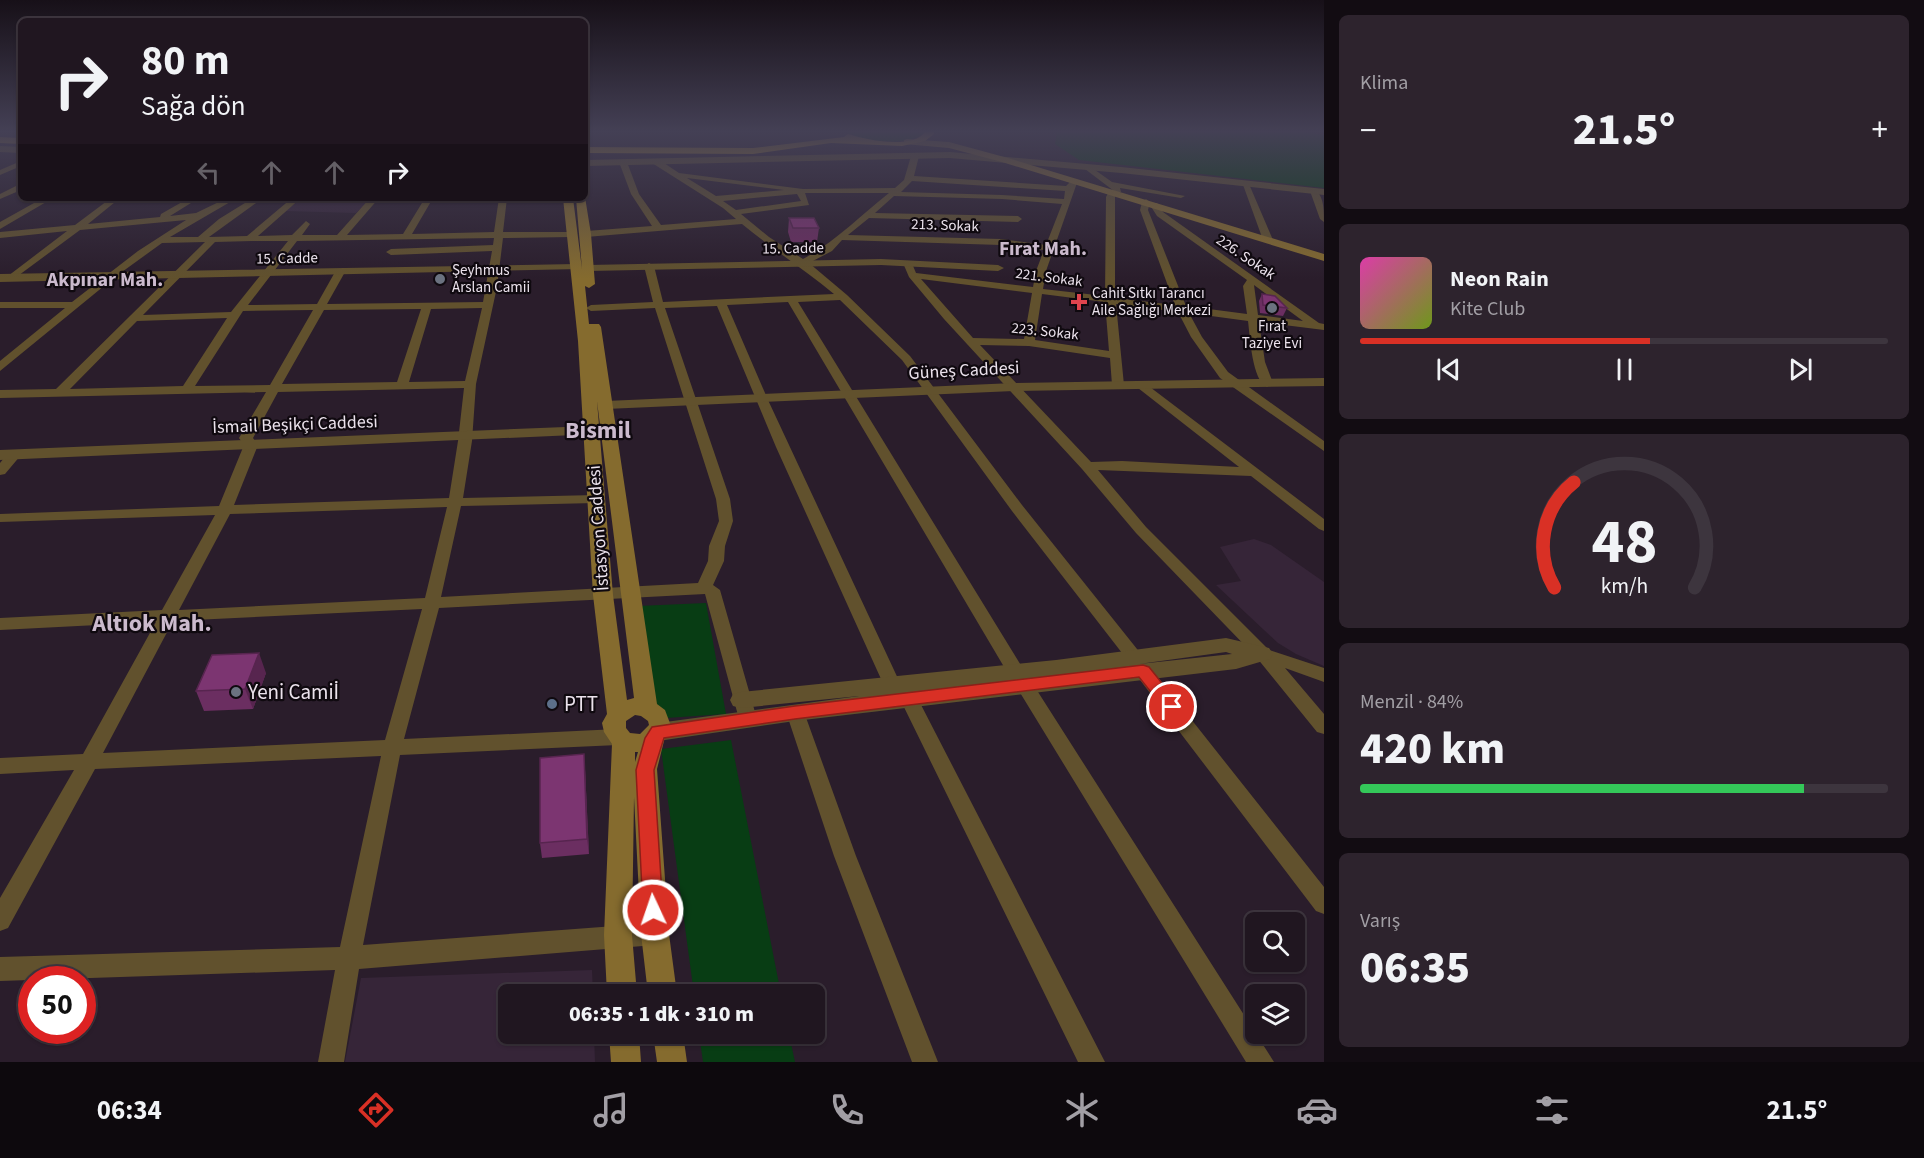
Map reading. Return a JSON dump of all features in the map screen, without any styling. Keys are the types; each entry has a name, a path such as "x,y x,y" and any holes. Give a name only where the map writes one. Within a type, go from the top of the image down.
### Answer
{"main road":[{"path":"1060,181 1072,185 1113,189 1145,202 1324,258"},
{"name":"İstasyon Caddesi","path":"569,201 579,234"},
{"name":"İstasyon Caddesi","path":"581,201 579,234 591,431 603,595 618,714"},
{"name":"İstasyon Caddesi","path":"582,268 591,308 606,405 646,708"},
{"path":"621,984 618,935 621,739 613,726 618,714 631,708 646,708 660,720 645,770 654,934 662,984"},
{"path":"621,739 640,744 656,735"},
{"path":"625,1044 626,1062"},
{"path":"669,1044 672,1062"}],"street":[{"path":"630,181 635,194 659,229"},
{"path":"687,181 766,239 803,263 843,297 906,358 1095,609 1324,904"},
{"path":"722,181 803,191"},
{"path":"803,263 829,249 840,237 907,181"},
{"path":"969,181 1072,185 1041,271 1029,343"},
{"path":"1103,181 1113,189 1181,196"},
{"path":"1213,181 1319,191 1324,219"},
{"path":"1245,184 1268,240"},
{"path":"0,197 18,188"},
{"path":"1113,189 1110,197 1110,300 1118,385"},
{"path":"714,199 803,191 1002,196 1067,202"},
{"path":"733,213 805,204 801,194 803,191"},
{"path":"0,192 10,192"},
{"path":"0,226 44,201"},
{"path":"6,278 112,201"},
{"path":"159,218 190,201"},
{"path":"0,367 51,323 162,240 196,216 227,201"},
{"path":"198,241 222,221 254,201"},
{"path":"248,240 293,201"},
{"path":"339,238 372,201"},
{"path":"386,271 391,252 427,201"},
{"path":"332,1062 349,958 392,748 432,603 455,502 470,384 488,305 503,201"},
{"path":"1145,202 1144,210 1180,310 1212,361 1236,383 1324,447"},
{"name":"226. Sokak","path":"1145,202 1322,328"},
{"path":"868,215 1018,219"},
{"path":"0,235 196,216"},
{"path":"162,240 579,234 743,221"},
{"path":"188,390 238,312 306,224"},
{"name":"213. Sokak","path":"840,237 1001,242 1048,248"},
{"path":"59,393 211,241"},
{"path":"391,252 496,248"},
{"name":"15. Cadde","path":"6,278 803,263 908,263 998,268"},
{"path":"908,263 912,275 970,341 1087,466 1141,530 1263,654 1324,727"},
{"path":"649,266 659,305 718,483 726,521 717,546 716,561 704,588"},
{"path":"0,920 90,760 224,511 251,445 246,438 340,272"},
{"name":"221. Sokak","path":"912,275 1322,328"},
{"path":"1253,279 1248,286 1259,362 1267,383"},
{"path":"591,308 843,297"},
{"path":"792,300 1021,679 1261,1062"},
{"path":"721,303 759,398 843,573 892,685"},
{"path":"0,305 76,305"},
{"path":"136,318 318,308 488,305"},
{"path":"402,386 428,306"},
{"name":"223. Sokak","path":"970,341 1029,343 1115,356"},
{"path":"0,356 15,356"},
{"name":"Güneş Caddesi","path":"606,405 1014,387 1324,382"},
{"path":"0,394 470,384"},
{"path":"1142,385 1324,526"},
{"name":"İsmail Beşikçi Caddesi","path":"7,455 591,431"},
{"path":"0,471 7,455"},
{"path":"1087,466 1122,465 1255,471"},
{"path":"0,518 596,499"},
{"path":"0,624 603,595 704,588 712,590 744,709"},
{"path":"744,709 795,712 909,699 1021,679 1139,664 1236,662 1263,654 1324,675"},
{"path":"656,735 744,709 892,685 1021,679"},
{"path":"909,699 1092,1062"},
{"path":"795,712 845,856 926,1062"},
{"path":"0,766 90,760 621,739"},
{"path":"0,969 349,958 618,935 654,934"}],"shaded area":[{"path":"299,201 369,201 356,213 284,211"},
{"path":"1254,539 1271,545 1324,582 1324,666 1278,643 1216,585 1241,581 1220,547"},
{"path":"592,970 593,984 498,984 498,1044 594,1044 595,1062 345,1062 361,978"}],"green space":[{"path":"1259,181 1324,181 1324,188"},
{"path":"706,603 726,714 666,718 654,700 638,606"},
{"path":"731,740 779,984 693,984 661,749"},
{"path":"700,1044 791,1044 795,1062 703,1062"}],"building":[{"path":"789,218 814,218 819,228 793,228"},
{"path":"1262,294 1275,296 1287,308 1263,305"},
{"path":"259,653 245,689 196,691 212,655"},
{"path":"584,754 587,839 540,843 540,758"}],"place":[{"name":"Şeyhmus Arslan Camii","path":"440,279"},
{"name":"Cahit Sıtkı Tarancı Aile Sağlığı Merkezi","path":"1079,302"},
{"name":"Fırat Taziye Evi","path":"1272,308"},
{"name":"Yeni Camiİ","path":"236,692"},
{"name":"PTT","path":"552,704"}],"district":[{"name":"Fırat Mah.","path":"1043,248"},
{"name":"Akpınar Mah.","path":"105,279"},
{"name":"Bismil","path":"598,430"},
{"name":"Altıok Mah.","path":"152,623"}],"route":[{"path":"653,910 645,770 654,738 658,732 795,712 1143,671 1172,707"}]}
